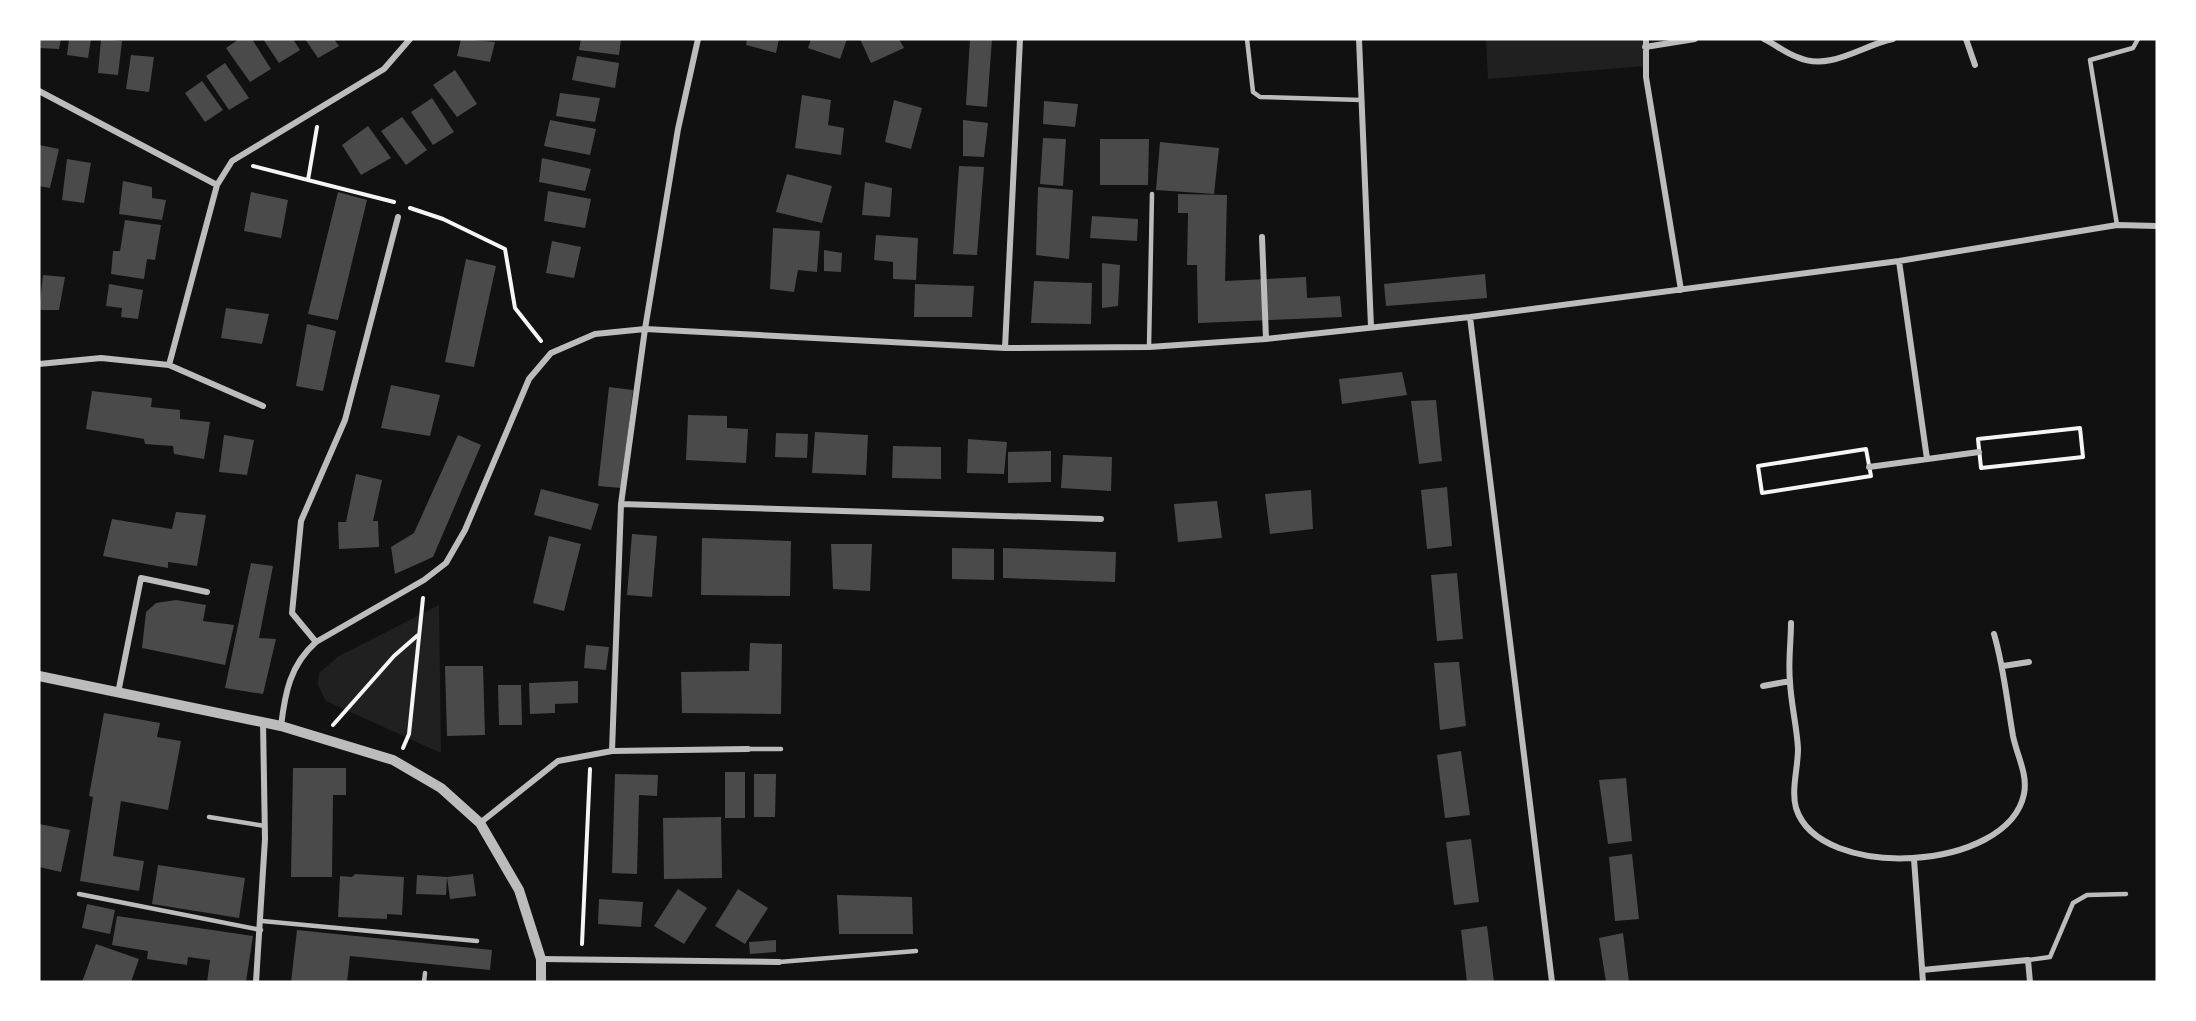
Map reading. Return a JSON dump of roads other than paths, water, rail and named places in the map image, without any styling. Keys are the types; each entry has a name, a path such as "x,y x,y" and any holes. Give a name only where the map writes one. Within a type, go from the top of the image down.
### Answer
{"street":[{"path":"169,364 217,185 232,161 384,69 410,39"},
{"path":"612,751 621,504 645,328 678,129 698,39"},
{"path":"1005,348 1020,39"},
{"path":"1359,39 1371,327"},
{"path":"1646,39 1646,77 1681,290"},
{"path":"1645,47 1695,39"},
{"path":"1764,39 1797,58 1816,62 1838,58 1893,39"},
{"path":"1966,39 1975,65"},
{"path":"39,91 217,185"},
{"path":"316,642 292,613 302,521 345,420 398,217"},
{"path":"281,726 285,694 302,654 316,642 424,580 446,563 465,530 529,379 551,353 595,334 645,328 1005,348 1149,347 1266,339 1470,317 1899,261 2117,225 2157,226"},
{"path":"1262,237 1266,339"},
{"path":"1899,261 1927,459"},
{"path":"1470,317 1552,982"},
{"path":"39,364 101,358 169,364 263,406"},
{"path":"1869,467 1979,452"},
{"path":"621,504 1101,519"},
{"path":"118,693 141,578 207,592"},
{"path":"1791,623 1790,681 1798,751 1796,808 1807,828 1828,842 1854,854 1914,859 1945,854 1978,844 2000,831 2018,812 2024,792 2023,767 2014,738 2003,666 1994,634"},
{"path":"2003,666 2029,662"},
{"path":"39,676 281,726 393,760 441,788 480,823 519,891 541,959 541,982"},
{"path":"1764,686 1790,681"},
{"path":"256,982 262,921 265,826 263,722"},
{"path":"480,823 558,762 612,751 748,749"},
{"path":"1914,859 1923,982"},
{"path":"541,959 779,962"},
{"path":"1922,970 2028,960 2030,982"}],"lane":[{"path":"1247,39 1253,92 1260,97 1361,100"},
{"path":"2117,225 2090,60 2133,48 2138,39"},
{"path":"1149,347 1152,194"},
{"path":"748,749 781,749"},
{"path":"208,817 265,826"},
{"path":"79,894 261,930"},
{"path":"2028,960 2050,957 2073,903 2087,895 2126,894"},
{"path":"262,921 477,941"},
{"path":"779,962 916,951"},
{"path":"424,982 425,973"}]}
